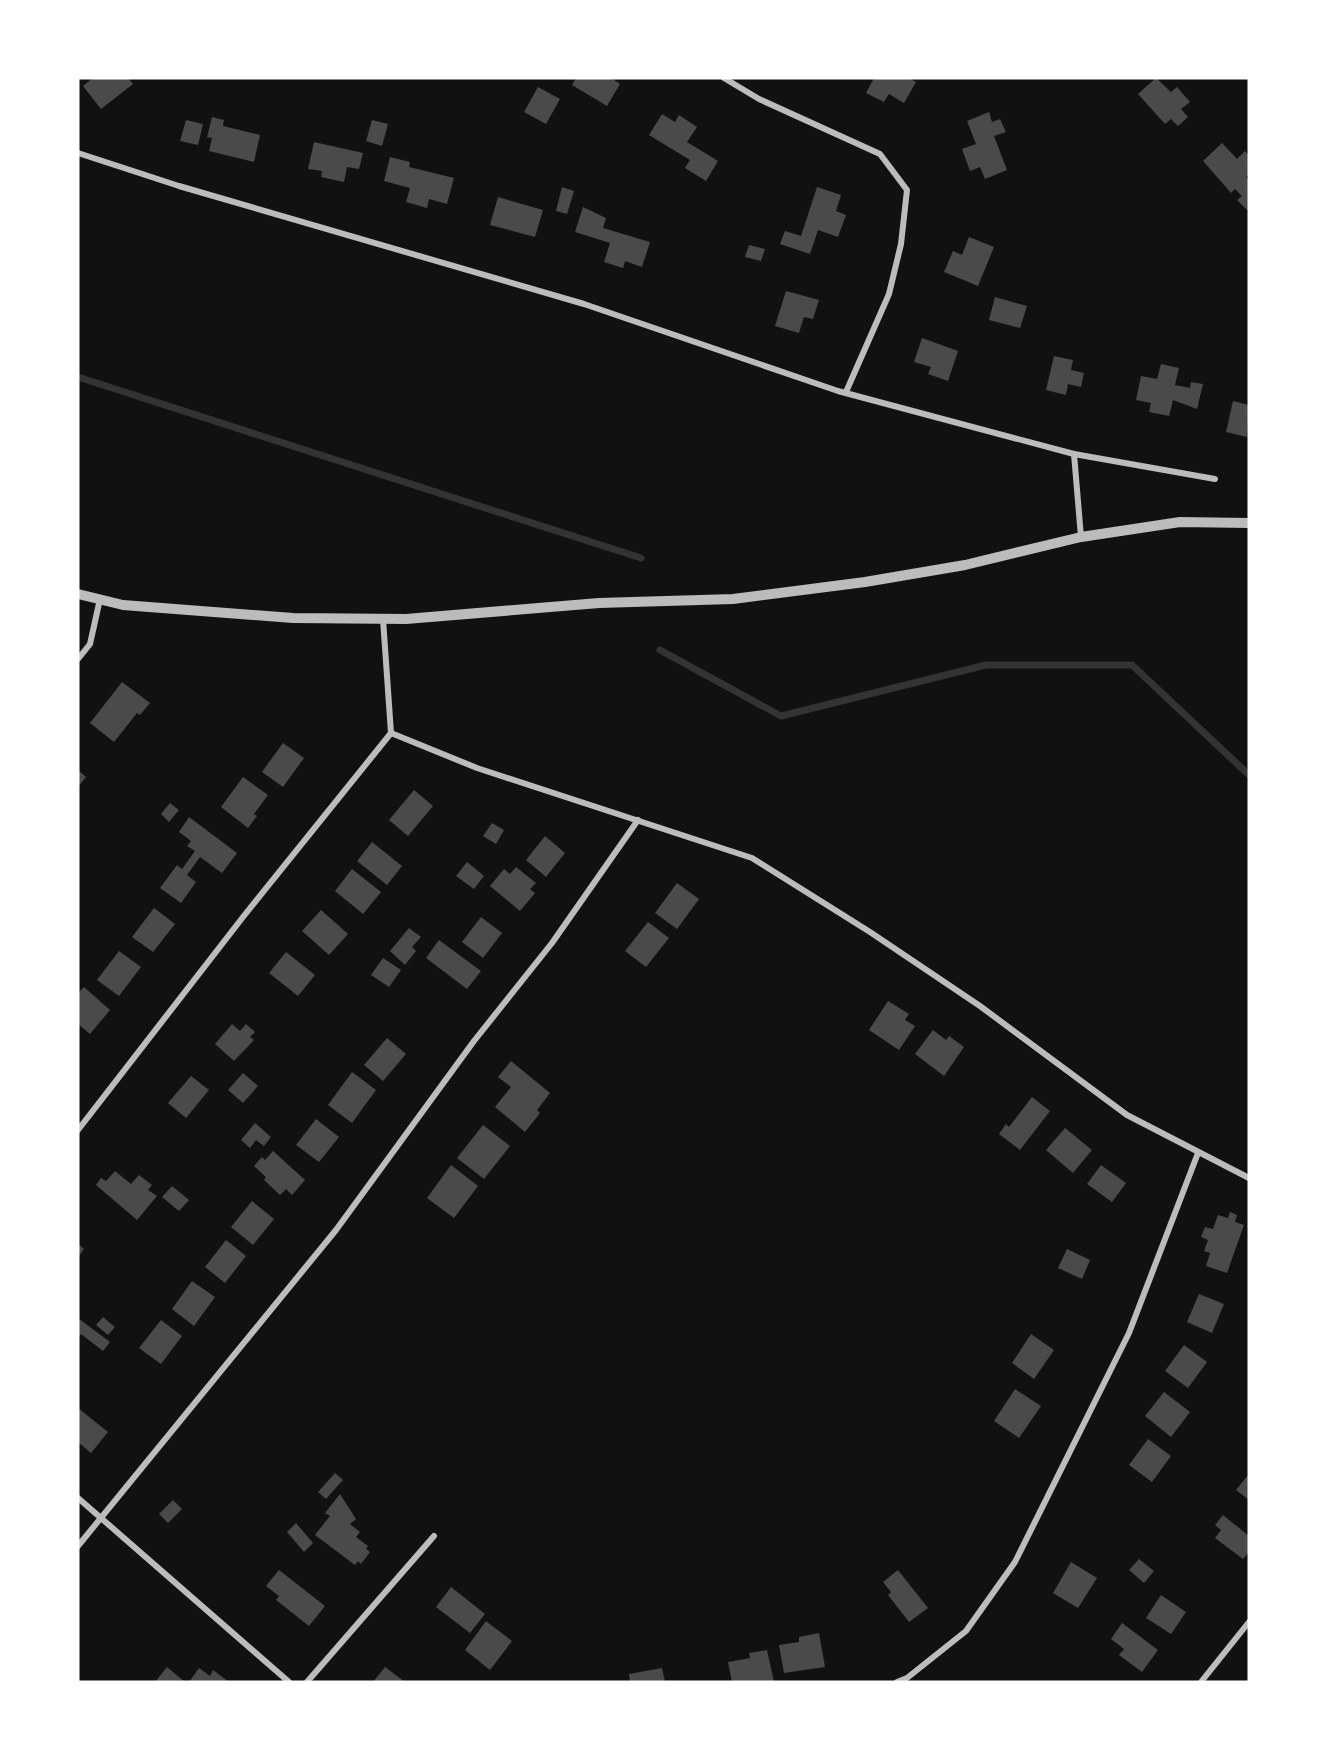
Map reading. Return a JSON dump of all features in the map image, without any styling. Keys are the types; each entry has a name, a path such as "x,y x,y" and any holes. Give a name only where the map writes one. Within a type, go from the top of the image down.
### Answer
{"street":[{"path":"724,78 759,99 880,154 907,190 901,244 889,294 846,392"},
{"path":"78,153 179,186 584,304 846,392 1074,454 1215,479"},
{"path":"1074,454 1081,537"},
{"path":"78,594 123,605 293,618 383,619 599,603 733,599 865,582 965,565 1081,537 1180,522 1249,523"},
{"path":"78,659 90,644 100,599"},
{"path":"78,1130 236,926 391,733 383,619"},
{"path":"391,733 477,768 752,858 870,932 980,1006 1127,1115 1249,1178"},
{"path":"78,1546 336,1230 474,1041 552,943 638,820"},
{"path":"897,1682 906,1678 966,1630 1015,1562 1129,1334 1198,1153"},
{"path":"78,1498 289,1682"},
{"path":"307,1682 434,1536"},
{"path":"1201,1682 1249,1622"}],"building":[{"path":"93,78 128,78 133,84 101,109 83,86"},
{"path":"576,78 611,78 620,84 607,106 572,85"},
{"path":"874,78 909,78 916,82 904,103 889,94 884,102 866,93"},
{"path":"1156,78 1171,92 1177,87 1190,102 1181,109 1188,117 1178,126 1171,119 1165,124 1138,94"},
{"path":"538,87 560,99 546,124 524,112"},
{"path":"989,112 992,122 1000,119 1006,132 994,136 1007,170 985,179 980,167 970,171 962,149 976,144 967,121"},
{"path":"662,114 675,122 679,115 697,127 687,142 718,161 706,181 685,168 690,160 649,135"},
{"path":"212,117 224,120 223,126 260,135 254,162 209,151 212,138 207,137"},
{"path":"186,120 203,124 198,145 180,141"},
{"path":"372,120 388,124 382,146 366,141"},
{"path":"314,142 363,153 359,169 347,167 344,182 321,177 322,171 308,169"},
{"path":"1222,143 1237,159 1245,151 1249,156 1249,174 1246,177 1249,180 1249,208 1247,210 1237,200 1242,196 1235,189 1231,193 1203,161"},
{"path":"390,157 410,162 409,167 454,178 447,204 429,199 427,208 406,202 410,188 384,181"},
{"path":"562,187 574,191 567,214 556,211"},
{"path":"817,187 841,195 836,211 846,215 838,237 818,230 810,254 780,244 785,231 801,236"},
{"path":"498,197 543,210 535,237 490,225"},
{"path":"583,207 606,218 603,228 650,242 642,267 625,261 623,268 604,262 610,243 575,232"},
{"path":"969,237 994,247 978,286 944,272 953,251 962,255"},
{"path":"749,245 765,249 761,261 745,257"},
{"path":"786,291 819,300 813,319 804,317 799,333 775,326"},
{"path":"995,297 1027,306 1020,328 989,320"},
{"path":"922,338 958,351 948,381 928,374 931,367 914,362"},
{"path":"1054,356 1073,360 1071,370 1084,373 1081,387 1068,384 1066,395 1046,390"},
{"path":"1161,364 1179,368 1175,385 1190,388 1191,382 1203,384 1197,409 1173,400 1169,416 1149,412 1151,403 1136,400 1141,376 1157,379"},
{"path":"1233,401 1249,405 1247,437 1226,432"},
{"path":"122,682 150,703 140,715 137,713 114,742 90,723"},
{"path":"283,743 304,758 283,787 262,772"},
{"path":"78,770 86,777 78,787"},
{"path":"243,777 268,795 254,814 257,816 248,828 221,807"},
{"path":"414,790 433,806 408,836 389,820"},
{"path":"170,803 179,810 169,822 161,814"},
{"path":"189,817 237,853 222,873 200,857 187,875 196,882 181,903 160,888 177,865 182,869 195,851 187,846 191,841 179,832"},
{"path":"492,823 504,830 496,844 483,836"},
{"path":"545,836 565,853 546,877 526,860"},
{"path":"372,842 402,866 387,885 357,861"},
{"path":"467,862 484,876 474,889 456,876"},
{"path":"516,867 536,883 530,889 535,893 520,911 490,886 504,869 510,874"},
{"path":"352,869 381,892 363,914 335,891"},
{"path":"677,883 699,899 677,929 655,913"},
{"path":"154,908 175,924 153,952 132,937"},
{"path":"321,910 348,934 329,955 302,931"},
{"path":"481,917 502,933 483,958 462,942"},
{"path":"648,922 669,938 646,967 625,951"},
{"path":"409,928 421,937 412,947 416,951 405,965 390,951"},
{"path":"439,940 481,971 467,989 426,958"},
{"path":"119,951 141,967 119,996 97,980"},
{"path":"286,952 315,975 298,996 269,973"},
{"path":"383,958 401,970 389,987 371,975"},
{"path":"84,987 110,1010 90,1034 78,1024 78,993"},
{"path":"888,1001 909,1014 905,1020 915,1026 899,1050 869,1030"},
{"path":"232,1024 240,1031 246,1024 255,1032 250,1037 254,1040 234,1061 215,1044"},
{"path":"933,1030 946,1040 949,1036 964,1047 944,1076 915,1054"},
{"path":"387,1038 406,1054 383,1081 364,1065"},
{"path":"511,1061 550,1093 537,1110 540,1113 525,1132 495,1107 511,1087 498,1077"},
{"path":"352,1072 376,1090 352,1123 328,1105"},
{"path":"243,1073 258,1086 243,1103 228,1090"},
{"path":"191,1076 209,1090 186,1118 168,1103"},
{"path":"1032,1097 1050,1111 1020,1150 999,1134 1006,1124 1009,1127"},
{"path":"316,1119 339,1137 319,1162 296,1145"},
{"path":"255,1123 271,1137 264,1146 256,1140 250,1148 241,1140"},
{"path":"483,1125 510,1146 484,1179 457,1158"},
{"path":"1065,1128 1092,1150 1073,1173 1046,1150"},
{"path":"273,1151 305,1180 292,1195 286,1189 280,1195 264,1180 266,1177 254,1166 262,1157 265,1160"},
{"path":"451,1165 478,1186 454,1218 427,1198"},
{"path":"1101,1165 1126,1183 1112,1202 1087,1184"},
{"path":"115,1171 131,1184 139,1175 152,1185 148,1190 157,1196 137,1220 96,1185 101,1178 106,1181"},
{"path":"172,1186 189,1200 179,1211 162,1197"},
{"path":"252,1201 274,1219 253,1245 231,1227"},
{"path":"1230,1212 1237,1215 1235,1222 1244,1225 1227,1273 1206,1266 1210,1253 1204,1251 1208,1240 1201,1237 1205,1227 1213,1229 1218,1215 1228,1218"},
{"path":"226,1240 246,1256 225,1283 205,1267"},
{"path":"78,1244 84,1249 78,1257"},
{"path":"1067,1249 1090,1260 1082,1279 1058,1268"},
{"path":"192,1281 215,1297 194,1326 172,1309"},
{"path":"1199,1294 1224,1304 1212,1333 1187,1322"},
{"path":"103,1317 115,1327 108,1335 96,1325"},
{"path":"78,1318 110,1342 103,1351 81,1334 78,1338"},
{"path":"161,1320 182,1336 161,1364 139,1348"},
{"path":"1031,1334 1054,1350 1034,1379 1012,1363"},
{"path":"1184,1345 1207,1362 1188,1388 1165,1371"},
{"path":"1015,1389 1041,1406 1019,1438 994,1421"},
{"path":"1164,1392 1190,1412 1171,1437 1145,1416"},
{"path":"78,1408 108,1432 91,1453 78,1442"},
{"path":"1148,1439 1171,1456 1152,1482 1129,1465"},
{"path":"335,1473 343,1480 326,1499 318,1492"},
{"path":"1249,1474 1249,1500 1236,1490"},
{"path":"340,1494 356,1519 350,1524 360,1532 356,1537 368,1546 366,1549 370,1552 361,1564 358,1561 355,1565 315,1535 330,1516 325,1513"},
{"path":"173,1500 182,1509 168,1523 159,1514"},
{"path":"1223,1515 1249,1536 1249,1552 1243,1559 1215,1538 1221,1530 1215,1525"},
{"path":"296,1523 313,1543 304,1552 287,1532"},
{"path":"1139,1559 1154,1571 1144,1583 1129,1570"},
{"path":"1071,1562 1097,1578 1078,1608 1053,1593"},
{"path":"279,1570 325,1606 309,1626 276,1600 279,1596 266,1586"},
{"path":"898,1570 928,1608 909,1622 888,1595 891,1592 883,1582"},
{"path":"451,1587 485,1614 470,1633 436,1607"},
{"path":"1161,1595 1186,1612 1171,1634 1146,1618"},
{"path":"486,1621 512,1641 490,1670 465,1650"},
{"path":"1122,1623 1158,1650 1142,1672 1119,1655 1124,1649 1111,1639"},
{"path":"819,1633 825,1667 784,1673 779,1645 799,1642 799,1637"},
{"path":"767,1650 774,1682 732,1682 728,1662 750,1658 749,1653"},
{"path":"167,1667 185,1682 155,1682"},
{"path":"385,1667 405,1682 373,1682"},
{"path":"199,1668 210,1676 213,1670 229,1682 189,1682"},
{"path":"662,1668 665,1682 630,1682 629,1674"}],"waterway":[{"path":"78,377 641,558"},
{"path":"660,650 781,716 986,665 1132,665 1249,775"}]}
